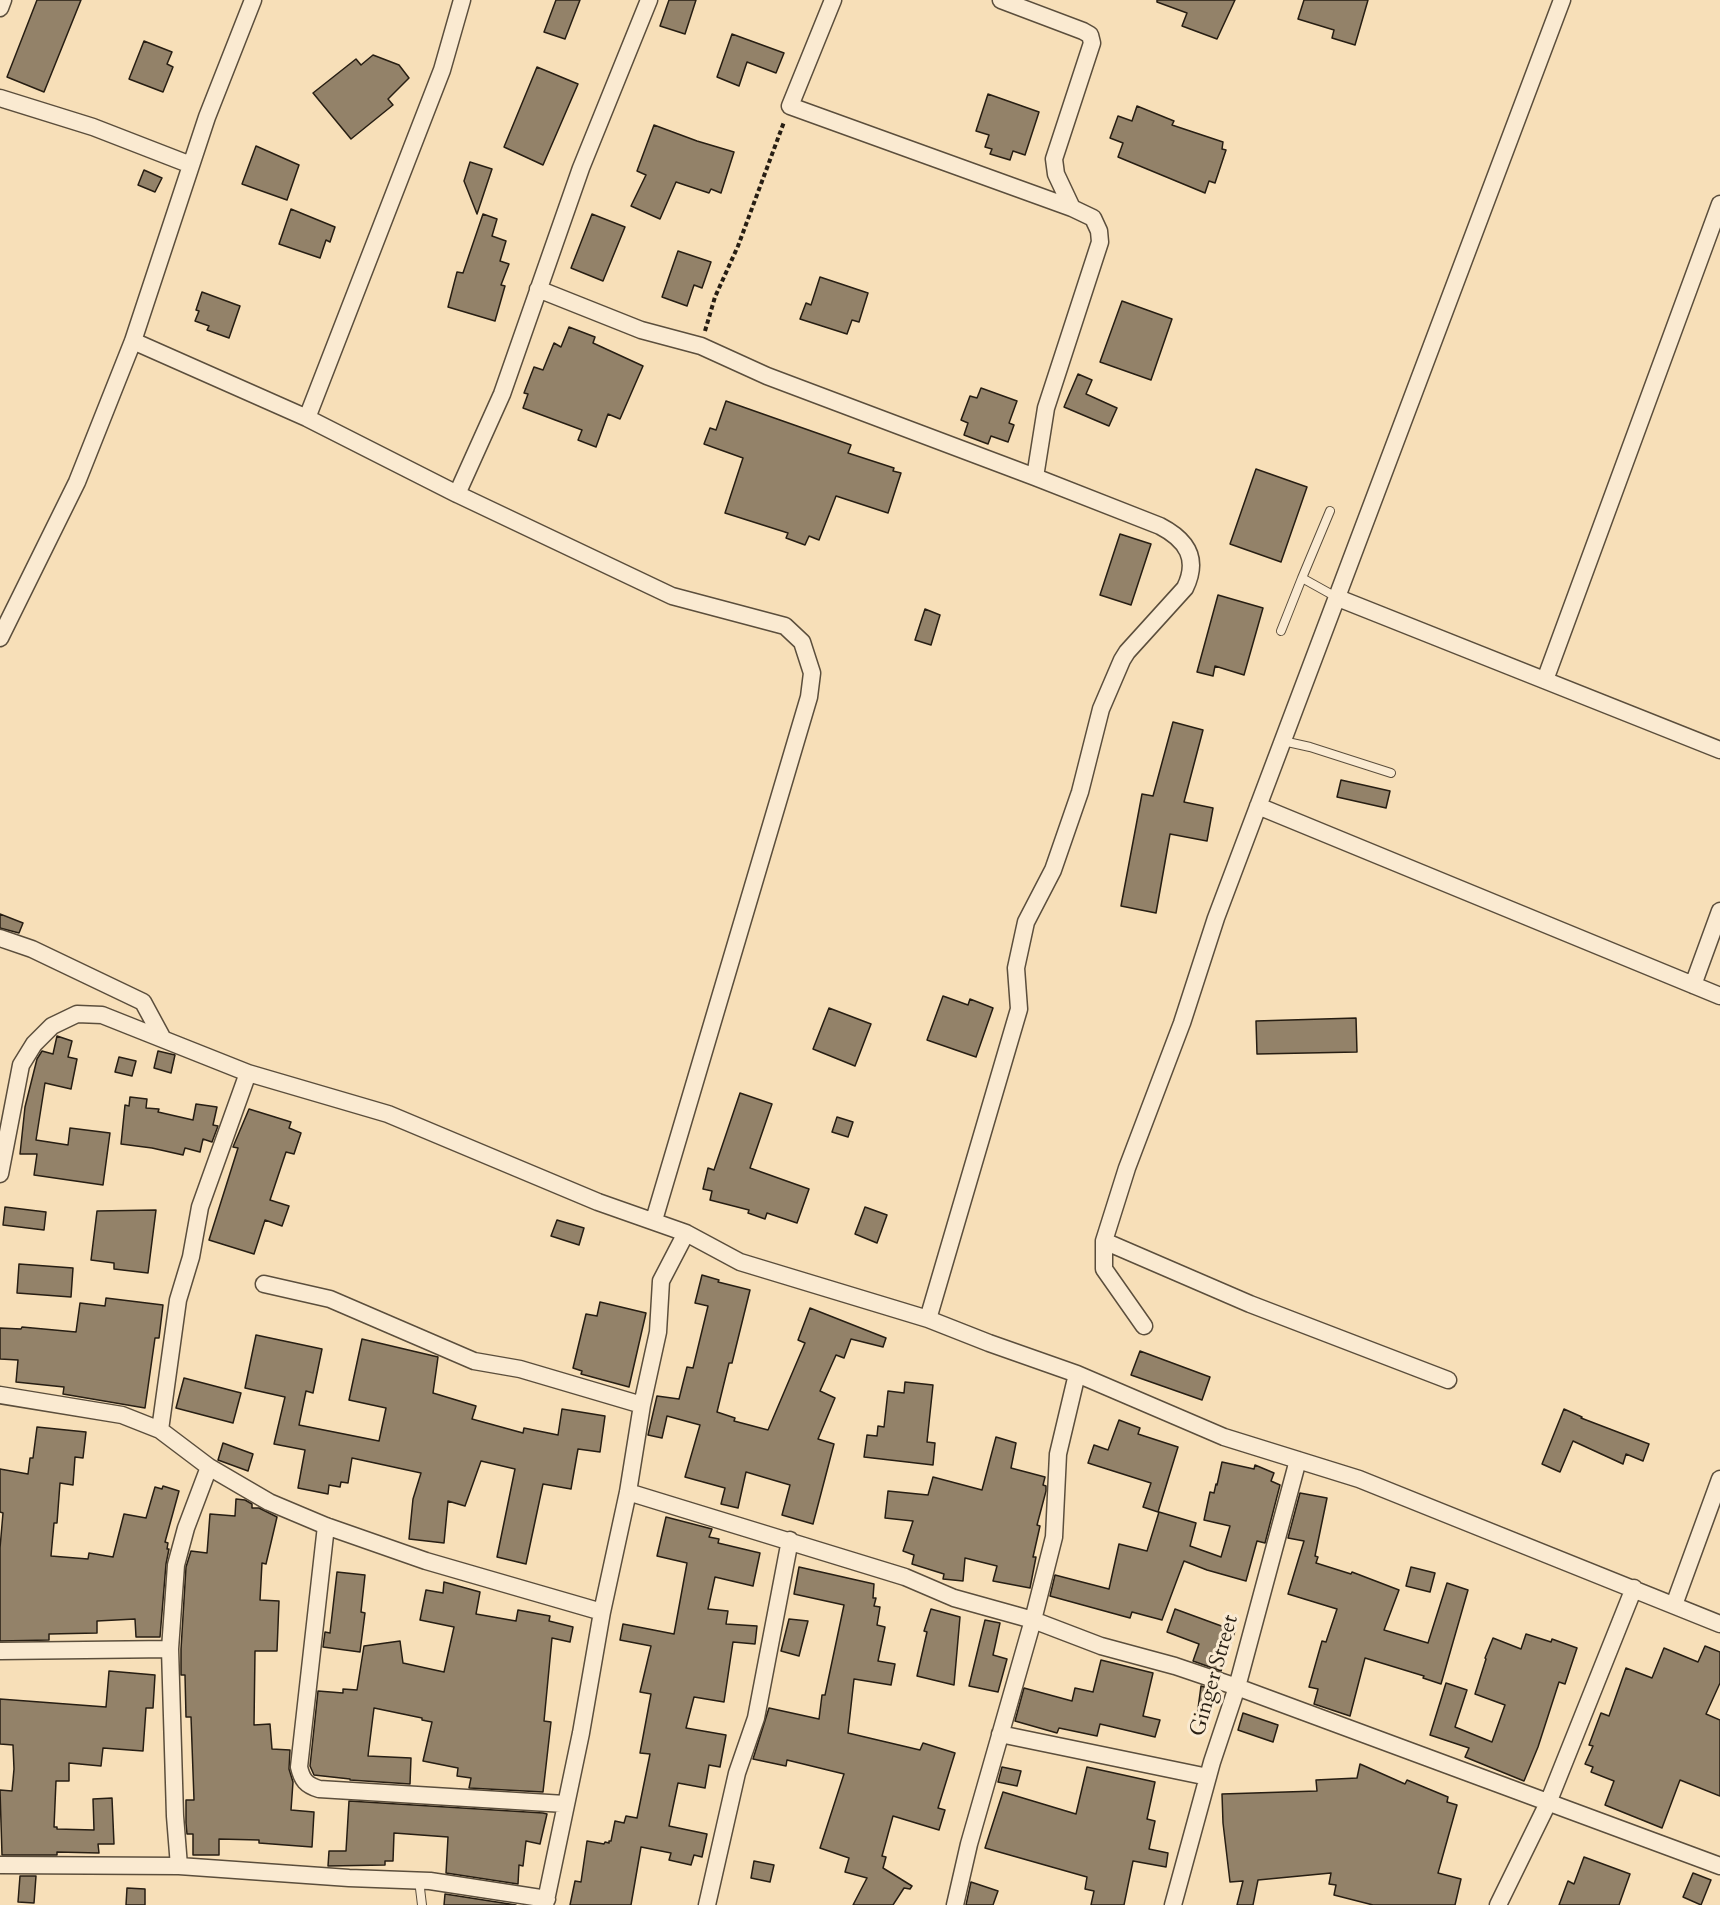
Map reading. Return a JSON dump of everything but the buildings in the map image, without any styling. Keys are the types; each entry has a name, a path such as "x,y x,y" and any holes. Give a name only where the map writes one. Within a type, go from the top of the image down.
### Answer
{"street":[{"path":"0,8 3,0"},
{"path":"0,638 77,483 133,341 207,117 253,0"},
{"path":"307,418 442,70 462,0"},
{"path":"457,494 502,394 581,168 649,0"},
{"path":"833,0 790,106 1072,208 1093,218 1099,231 1100,242 1046,408 1035,477"},
{"path":"1001,0 1090,35 1092,43 1054,159 1056,174 1072,208"},
{"path":"1144,1326 1104,1269 1104,1241 1127,1168 1182,1023 1216,918 1562,0"},
{"path":"0,98 93,127 191,165"},
{"path":"1545,680 1720,204"},
{"path":"538,290 641,330 701,346 768,376 1035,477 1171,532 1186,546 1191,562 1191,577 1185,588 1122,660 1101,709 1080,792 1053,870 1026,922 1016,968 1019,1009 928,1319"},
{"path":"133,341 307,418 457,494 672,596 784,626 802,642 812,673 809,697 654,1220"},
{"path":"1338,598 1720,750"},
{"path":"1258,806 1720,996"},
{"path":"1693,985 1720,911"},
{"path":"0,938 32,948 144,1002 163,1039"},
{"path":"0,1174 21,1065 34,1044 52,1026 77,1014 102,1015 248,1073 388,1114 598,1202 686,1233 740,1262 928,1319 1077,1374 1224,1437 1359,1479 1720,1624"},
{"path":"160,1430 178,1300 191,1257 200,1207 248,1073"},
{"path":"0,1865 178,1866 349,1878 419,1880 546,1902 658,1332 661,1281 686,1233"},
{"path":"1104,1241 1250,1304 1448,1380"},
{"path":"264,1284 330,1299 474,1361 520,1369 642,1405"},
{"path":"955,1905 969,1844 1033,1620 1054,1537 1058,1454 1077,1374"},
{"path":"0,1395 122,1415 160,1430 209,1467 270,1502 326,1526 426,1561 602,1612"},
{"name":"Ginger Street","path":"1173,1905 1208,1778 1237,1687 1298,1460"},
{"path":"178,1866 170,1649 176,1565 186,1528 209,1467"},
{"path":"1674,1605 1720,1479"},
{"path":"628,1492 790,1540 905,1577 954,1598 1033,1620 1101,1646 1175,1666 1237,1687 1720,1866"},
{"path":"326,1526 299,1767 301,1777 307,1785 319,1789 565,1804"},
{"path":"707,1905 737,1773 756,1718 790,1540"},
{"path":"1498,1905 1548,1803 1634,1588"},
{"path":"0,1651 170,1649"},
{"path":"1000,1734 1208,1778"}],"lane":[{"path":"1281,631 1330,511"},
{"path":"1302,578 1338,598"},
{"path":"1283,741 1310,747 1391,774"},
{"path":"419,1880 422,1905"}],"path":[{"path":"701,346 715,297 738,246 790,106"}]}
